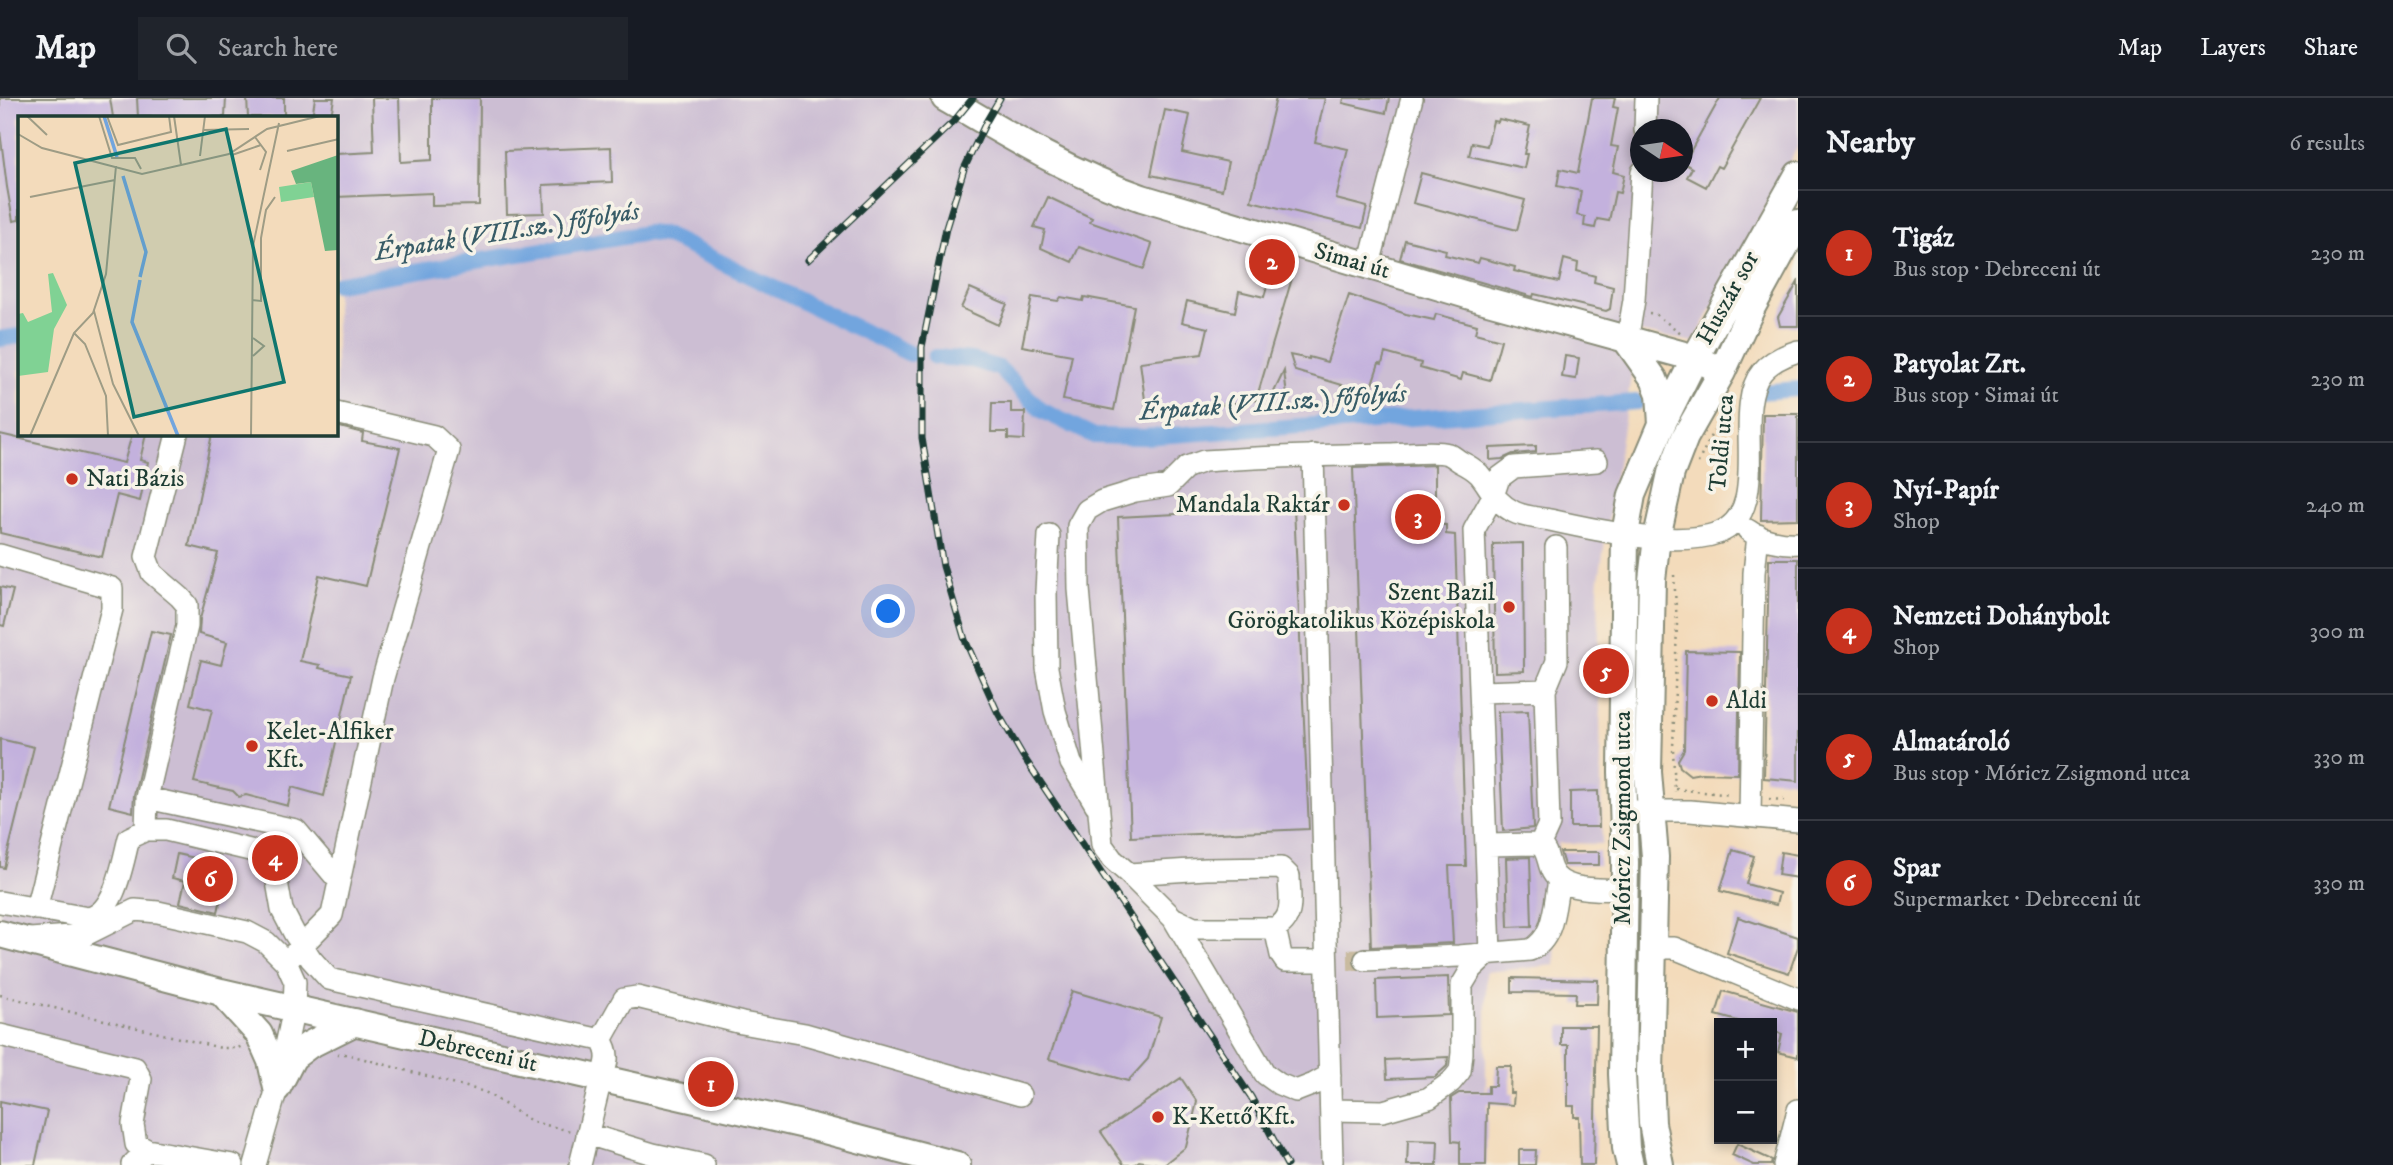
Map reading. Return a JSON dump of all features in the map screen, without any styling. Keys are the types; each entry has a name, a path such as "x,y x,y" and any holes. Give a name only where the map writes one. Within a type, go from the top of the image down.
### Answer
{"main road":[{"name":"Simai út","path":"945,98 1008,136 1102,185 1228,225 1627,341 1695,358"},
{"name":"Huszár sor","path":"1798,175 1695,358 1723,372 1752,307 1798,223"},
{"path":"1627,341 1654,379 1660,394 1662,424"},
{"name":"Móricz Zsigmond utca","path":"1630,1165 1626,1148 1622,1074 1625,534 1632,495 1662,424 1695,358"},
{"name":"Móricz Zsigmond utca","path":"1660,1165 1652,1123 1650,1073 1655,857 1663,811 1648,772 1650,624 1667,537 1671,473 1685,437 1723,372"},
{"name":"Debreceni út","path":"12,937 221,992 817,1128 957,1165"},
{"path":"221,992 259,1034 271,1060 277,1088"},
{"path":"277,1088 293,1057 309,1045 355,1022"}],"street":[{"path":"1369,265 1412,98"},
{"path":"1645,119 1646,98"},
{"path":"1627,341 1634,300 1641,182"},
{"name":"Toldi utca","path":"1493,496 1514,512 1584,528 1667,537 1710,535 1722,531 1734,522 1747,495 1754,386 1762,371 1777,359 1798,351"},
{"path":"286,962 332,915 383,678 449,450 434,436 338,413"},
{"path":"145,830 147,798 187,626 187,606 152,573 146,557 176,436"},
{"path":"1330,1075 1296,1091 1265,1074 1173,918 1112,859 1102,845 1079,589 1078,526 1087,510 1102,501 1135,491 1168,486 1187,467 1203,461 1313,455 1448,454 1478,472 1493,496"},
{"path":"1313,455 1332,1160"},
{"path":"1331,1110 1382,1111 1429,1098 1451,1082 1460,1071 1462,985 1471,970 1490,952 1475,530 1499,478 1514,467 1597,461"},
{"path":"1734,522 1758,536 1785,544 1798,543"},
{"path":"1049,535 1046,592 1047,668 1055,711 1071,763 1099,810"},
{"path":"1750,816 1753,598 1758,536"},
{"path":"1540,844 1549,824 1545,690 1557,661 1556,547"},
{"path":"0,555 112,587 113,609 36,909"},
{"path":"1046,592 1079,589"},
{"path":"1481,692 1545,690"},
{"path":"1055,711 1090,708"},
{"path":"147,798 296,830 340,881"},
{"path":"1623,811 1663,811 1798,821"},
{"path":"0,902 88,918 96,917 107,908 129,838 145,830 166,830 254,851 267,858 275,870 282,909 302,946 329,979 601,1040"},
{"path":"1488,845 1540,844 1547,851 1551,871 1559,881 1572,887 1625,890"},
{"path":"1129,874 1281,868 1289,876 1289,916 1283,925 1275,928 1194,928 1173,918"},
{"path":"1365,960 1530,950 1546,938 1559,881"},
{"path":"101,961 119,919 113,893"},
{"path":"12,937 85,935 135,910 158,912 247,932 266,942 286,962 295,982 294,1009 277,1088 255,1165"},
{"path":"1275,928 1280,955 1285,961 1317,961"},
{"path":"1654,948 1674,948 1798,999"},
{"path":"601,1040 624,999 637,997 742,1023 805,1034 1020,1095"},
{"path":"0,1035 135,1068 141,1079 133,1124 136,1144 147,1150 233,1165"},
{"path":"580,1165 601,1079 607,1066 608,1055 601,1040"},
{"path":"1784,1165 1798,1110"},
{"path":"587,1134 652,1159 704,1165"},
{"path":"132,1165 147,1150"}],"path":[{"path":"1695,471 1718,420"},
{"path":"1663,811 1673,749 1676,623 1667,537"},
{"path":"0,995 221,1048 238,1048 259,1034"},
{"path":"335,1054 346,1054 485,1092 533,1122 587,1134"}],"shaded area":[{"path":"0,98 1798,98 1798,146 1694,342 1638,332 1598,585 1602,844 1558,843 1555,965 1486,972 1486,1165 0,1165"}],"building":[{"path":"0,98 110,98 113,116 18,116 18,220 13,221 0,131"},
{"path":"137,98 226,98 225,116 138,116"},
{"path":"247,98 284,98 284,116 248,116"},
{"path":"315,98 334,98 331,116 312,116"},
{"path":"372,98 399,98 401,162 432,160 432,98 480,98 479,205 432,206 432,193 338,197 338,154 374,152"},
{"path":"1276,98 1325,98 1315,142 1348,149 1336,199 1367,207 1362,228 1251,201"},
{"path":"1344,98 1389,98 1386,113 1343,103"},
{"path":"1592,98 1615,98 1613,107 1618,108 1611,146 1618,147 1613,172 1624,175 1620,193 1615,192 1609,221 1597,219 1595,228 1584,226 1585,217 1577,215 1581,191 1557,186 1560,169 1578,173"},
{"path":"1720,98 1760,98 1721,168 1717,166 1706,187 1693,180 1693,147"},
{"path":"1165,110 1190,115 1182,152 1228,162 1222,190 1151,175"},
{"path":"1499,119 1530,126 1524,168 1469,156 1472,143 1487,146 1493,121 1498,122"},
{"path":"611,147 612,182 543,185 544,213 507,214 505,151"},
{"path":"1421,173 1525,200 1517,230 1413,203"},
{"path":"1048,197 1092,218 1090,222 1152,244 1144,269 1079,247 1072,262 1041,248 1045,230 1034,227"},
{"path":"1405,240 1446,250 1445,255 1478,263 1480,258 1515,267 1514,271 1559,282 1564,259 1578,263 1577,271 1595,276 1594,282 1613,287 1610,309 1606,311 1534,294 1533,297 1400,259"},
{"path":"1272,269 1293,275 1256,400 1147,415 1140,362 1202,354 1208,328 1182,322 1187,301 1235,312 1239,291 1264,297"},
{"path":"1798,282 1798,326 1780,326 1778,317"},
{"path":"970,288 1007,304 998,325 961,308"},
{"path":"1349,295 1406,314 1434,320 1436,314 1477,325 1475,333 1501,340 1490,380 1463,373 1461,380 1420,368 1421,363 1385,353 1369,393 1295,371 1290,355 1327,362"},
{"path":"1032,297 1058,301 1061,297 1083,301 1084,297 1134,306 1114,410 1063,400 1072,355 1022,346"},
{"path":"1565,356 1579,358 1576,379 1562,377"},
{"path":"1284,371 1287,396 1271,398"},
{"path":"992,403 1011,403 1011,412 1025,412 1024,440 1008,439 1008,432 991,432"},
{"path":"1763,414 1798,414 1798,519 1761,520"},
{"path":"338,427 363,433 362,441 400,448 366,586 319,575 300,661 351,675 324,796 292,787 288,806 246,795 239,797 233,791 194,782 212,710 190,704 201,660 221,665 227,642 199,634 200,619 218,553 189,546 212,436 338,436"},
{"name":"Nati Bázis","path":"0,434 124,463 131,436 146,436 140,460 148,462 140,501 117,495 102,557 0,533"},
{"path":"1536,446 1536,452 1490,460 1490,448"},
{"path":"1435,465 1435,524 1446,525 1446,534 1455,535 1466,866 1449,866 1453,943 1371,947 1353,468"},
{"path":"1294,508 1309,829 1131,837 1118,517"},
{"name":"Szent Bazil Görögkatolikus Középiskola","path":"1523,543 1524,671 1495,672 1493,544"},
{"path":"1769,559 1798,559 1798,781 1764,778"},
{"path":"0,587 13,590 4,626 0,625"},
{"path":"151,631 171,635 134,795 133,812 109,806"},
{"name":"Aldi","path":"1686,651 1740,652 1738,774 1690,775 1680,767 1678,760 1684,750"},
{"path":"1528,711 1533,828 1503,831 1498,712"},
{"path":"0,739 34,747 4,868 0,867"},
{"path":"1598,791 1599,827 1570,827 1570,792"},
{"path":"1733,850 1754,856 1746,884 1779,893 1776,905 1720,891"},
{"path":"1560,852 1599,852 1599,865 1564,865"},
{"path":"1781,852 1798,855 1798,878 1778,875"},
{"path":"177,854 222,864 217,889 223,890 218,912 180,903 185,881 172,878"},
{"path":"1530,857 1532,926 1508,927 1506,858"},
{"path":"1738,917 1798,937 1798,947 1789,973 1727,953"},
{"path":"1448,977 1449,1015 1377,1018 1376,980"},
{"path":"1512,978 1598,980 1597,1004 1575,1004 1576,993 1512,992"},
{"path":"1072,991 1161,1017 1148,1059 1128,1081 1049,1059"},
{"path":"1723,991 1798,1012 1798,1057 1778,1052 1782,1034 1777,1032 1777,1018 1727,1018 1716,1015"},
{"path":"1561,1026 1597,1026 1594,1165 1580,1165 1579,1117 1574,1117 1574,1106 1568,1106 1568,1045 1561,1045"},
{"path":"1448,1057 1447,1066 1435,1077 1387,1079 1386,1060"},
{"path":"1496,1066 1511,1066 1510,1093 1514,1093 1513,1105 1487,1103 1486,1165 1460,1165 1460,1142 1452,1141 1451,1098 1459,1093 1488,1093 1488,1086 1495,1086"},
{"name":"K-Kettő Kft.","path":"1181,1078 1197,1102 1186,1147 1163,1165 1139,1161 1134,1165 1124,1165 1101,1132"},
{"path":"0,1101 47,1111 35,1165 0,1165"},
{"path":"1408,1140 1438,1141 1437,1165 1407,1165"},
{"path":"1737,1144 1772,1160 1771,1165 1754,1165 1732,1155"},
{"path":"1519,1150 1536,1150 1535,1165 1519,1165"}],"waterway":[{"name":"Érpatak (VIII.sz.) főfolyás","path":"338,284 647,233 665,235 910,354"},
{"name":"Érpatak (VIII.sz.) főfolyás","path":"0,339 18,336"},
{"name":"Érpatak (VIII.sz.) főfolyás","path":"935,357 972,360 999,368 1041,410 1094,436 1144,437 1637,402"},
{"name":"Érpatak (VIII.sz.) főfolyás","path":"1760,392 1798,389"}],"tunnel":[{"path":"1317,961 1365,960"}],"railway":[{"path":"808,260 954,121 973,98"},
{"path":"1000,98 964,169 946,228 922,347 922,438 943,566 965,640 998,713 1023,756 1251,1097 1287,1165"}],"place":[{"name":"Patyolat Zrt.","path":"1272,262"},
{"name":"Nati Bázis","path":"72,479"},
{"name":"Mandala Raktár","path":"1344,505"},
{"name":"Nyí-Papír","path":"1418,517"},
{"name":"Szent Bazil Görögkatolikus Középiskola","path":"1509,607"},
{"name":"Almatároló","path":"1606,671"},
{"name":"Aldi","path":"1712,701"},
{"name":"Kelet-Alfiker Kft.","path":"252,746"},
{"name":"Nemzeti Dohánybolt","path":"275,858"},
{"name":"Spar","path":"210,879"},
{"name":"Tigáz","path":"711,1084"},
{"name":"K-Kettő Kft.","path":"1158,1117"}]}
